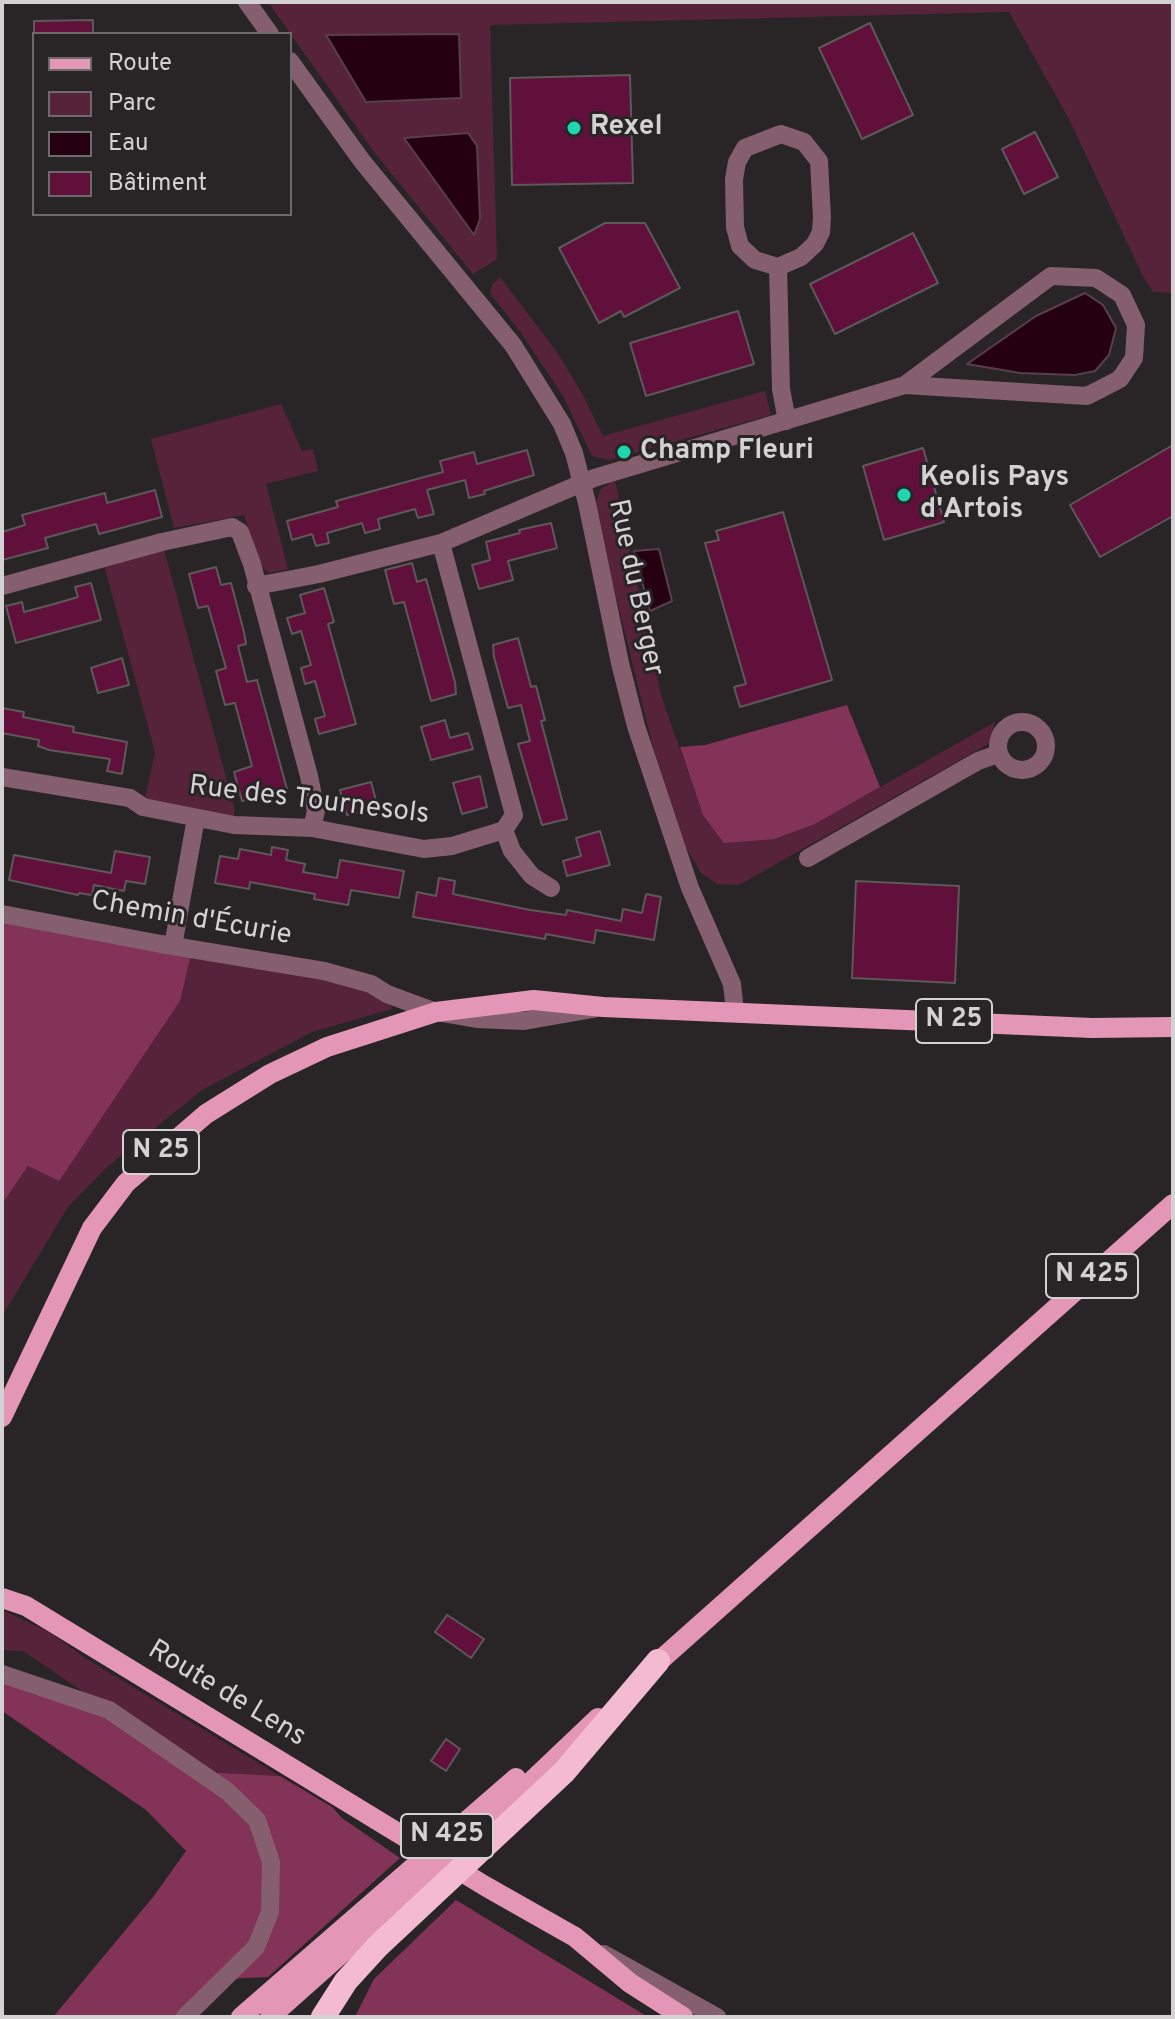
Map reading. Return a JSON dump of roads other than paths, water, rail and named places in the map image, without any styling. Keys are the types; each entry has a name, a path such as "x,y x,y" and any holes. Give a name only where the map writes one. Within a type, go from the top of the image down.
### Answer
{"highway":[{"path":"323,2017 346,1981 378,1946 564,1772 658,1661"}],"main road":[{"name":"N 25","path":"2,1417 92,1228 126,1183 206,1114 270,1074 327,1047 387,1027 436,1012 534,1000 603,1007 1092,1028 1173,1027"},
{"name":"N 425","path":"270,2017 478,1832 658,1661 1173,1204"},
{"path":"2,1580 26,1606"},
{"path":"2,1598 26,1606"},
{"name":"Route de Lens","path":"26,1606 485,1886 575,1937 630,1983 683,2017"},
{"name":"N 425","path":"241,2017 468,1818 658,1661"}],"street":[{"path":"247,2 269,32"},
{"name":"Rue du Berger","path":"292,64 362,161 513,345 562,424 582,484 636,726 690,888 732,984 735,1011"},
{"path":"781,134 804,142 819,161 822,217 821,232 815,244 801,257 778,267 755,260 740,246 735,227 734,179 737,162 745,148 781,134"},
{"path":"778,267 781,389 787,421"},
{"path":"256,586 319,574 441,543 594,478 905,385 1087,396 1120,379 1134,358 1136,325 1122,295 1096,278 1051,276 1013,301 905,385"},
{"path":"2,586 162,542 232,527 240,532 252,564 309,776 316,811 312,828"},
{"path":"441,543 514,815 504,830 512,851 532,876 551,888"},
{"path":"808,858 978,761 998,754"},
{"name":"Rue des Tournesols","path":"2,777 130,798 143,807 234,825 312,828 424,849 452,846 504,830"},
{"path":"173,946 196,818"},
{"name":"Chemin d'Écurie","path":"2,914 324,971 371,984 387,994 436,1012"},
{"path":"387,994 392,1009 387,1027"},
{"path":"2,1674 109,1710 227,1791 257,1820 271,1862 270,1912 256,1947 185,2017"},
{"path":"575,1937 717,2017"}],"water":[{"path":"459,34 461,98 366,102 326,35"},
{"path":"468,133 477,146 480,219 474,235 404,138"},
{"path":"1085,293 1103,305 1116,328 1109,355 1095,371 1075,375 1020,373 967,364 1036,316"},
{"path":"659,549 672,601 650,611 634,551"}],"place":[{"name":"Rexel","path":"574,128"},
{"name":"Champ Fleuri","path":"624,452"},
{"name":"Keolis Pays d'Artois","path":"904,495"}]}
